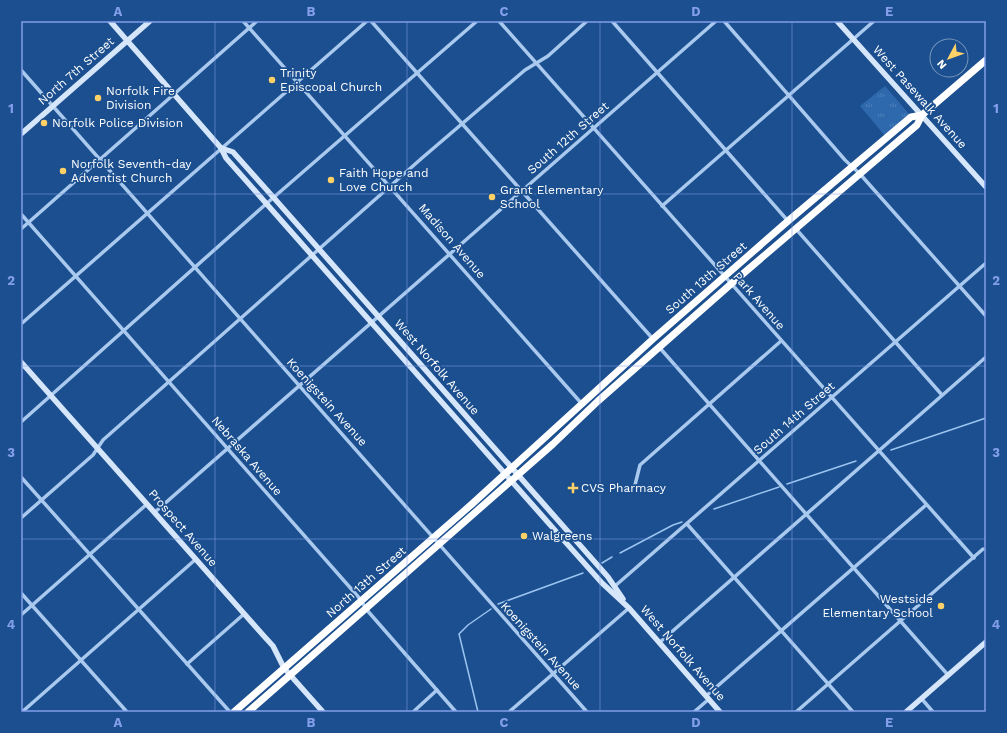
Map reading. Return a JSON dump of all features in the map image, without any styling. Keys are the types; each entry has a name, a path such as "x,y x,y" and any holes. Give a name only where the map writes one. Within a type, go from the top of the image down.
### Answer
{"highway":[{"name":"South 13th Street","path":"517,475 659,347 795,228 917,125 922,115 986,60"},
{"name":"South 13th Street","path":"511,468 788,221 911,117 922,115"},
{"name":"North 13th Street","path":"234,712 511,468"},
{"name":"North 13th Street","path":"248,712 517,475"}],"main road":[{"name":"West Norfolk Avenue","path":"110,21 221,148 226,158 266,204 602,583 628,608 720,712"},
{"name":"North 7th Street","path":"21,134 150,21"},
{"name":"West Pasewalk Avenue","path":"837,21 986,187"},
{"name":"West Norfolk Avenue","path":"221,148 233,152 274,198 615,586 628,608"},
{"name":"Prospect Avenue","path":"21,362 273,646 284,668 323,712"},
{"path":"906,712 986,642"}],"street":[{"name":"Madison Avenue","path":"243,21 582,404"},
{"path":"21,229 257,21"},
{"path":"21,324 367,21"},
{"path":"371,21 653,340"},
{"path":"21,422 123,330 196,268 266,204 477,21"},
{"name":"Park Avenue","path":"499,21 974,558"},
{"path":"21,518 93,455 103,440 318,249 525,70 548,56 587,21"},
{"path":"612,21 788,221"},
{"name":"South 12th Street","path":"155,512 716,21"},
{"path":"724,21 845,160 860,174 986,316"},
{"path":"662,206 874,21"},
{"name":"Koenigstein Avenue","path":"21,70 587,712"},
{"name":"Nebraska Avenue","path":"21,214 361,600 366,609 456,712"},
{"path":"795,228 942,395"},
{"name":"South 14th Street","path":"615,586 986,263"},
{"path":"635,485 640,465 781,341"},
{"path":"659,347 948,675"},
{"path":"659,643 986,357"},
{"path":"21,477 230,712"},
{"path":"21,615 148,504"},
{"path":"694,712 707,698 782,631 926,505"},
{"path":"687,524 853,712"},
{"path":"796,712 983,549"},
{"path":"22,712 196,559"},
{"path":"21,593 127,712"},
{"path":"509,712 628,608"},
{"path":"187,664 244,614"},
{"path":"412,712 437,690"},
{"path":"921,698 934,712"}],"green space":[{"path":"885,86 909,114 909,116 886,137 860,106"}],"waterway":[{"path":"891,450 986,418"},
{"path":"787,484 856,461"},
{"path":"714,509 779,487"},
{"path":"620,553 673,525 682,522"},
{"path":"602,563 612,557"},
{"path":"498,604 583,573"},
{"path":"478,712 459,634 468,625 491,609"}],"place":[{"name":"Trinity Episcopal Church","path":"272,80"},
{"name":"Norfolk Fire Division","path":"98,98"},
{"name":"Norfolk Police Division","path":"44,123"},
{"name":"Norfolk Seventh-day Adventist Church","path":"63,171"},
{"name":"Faith Hope and Love Church","path":"331,180"},
{"name":"Grant Elementary School","path":"492,197"},
{"name":"CVS Pharmacy","path":"573,488"},
{"name":"Walgreens","path":"524,536"},
{"name":"Westside Elementary School","path":"941,606"}]}
